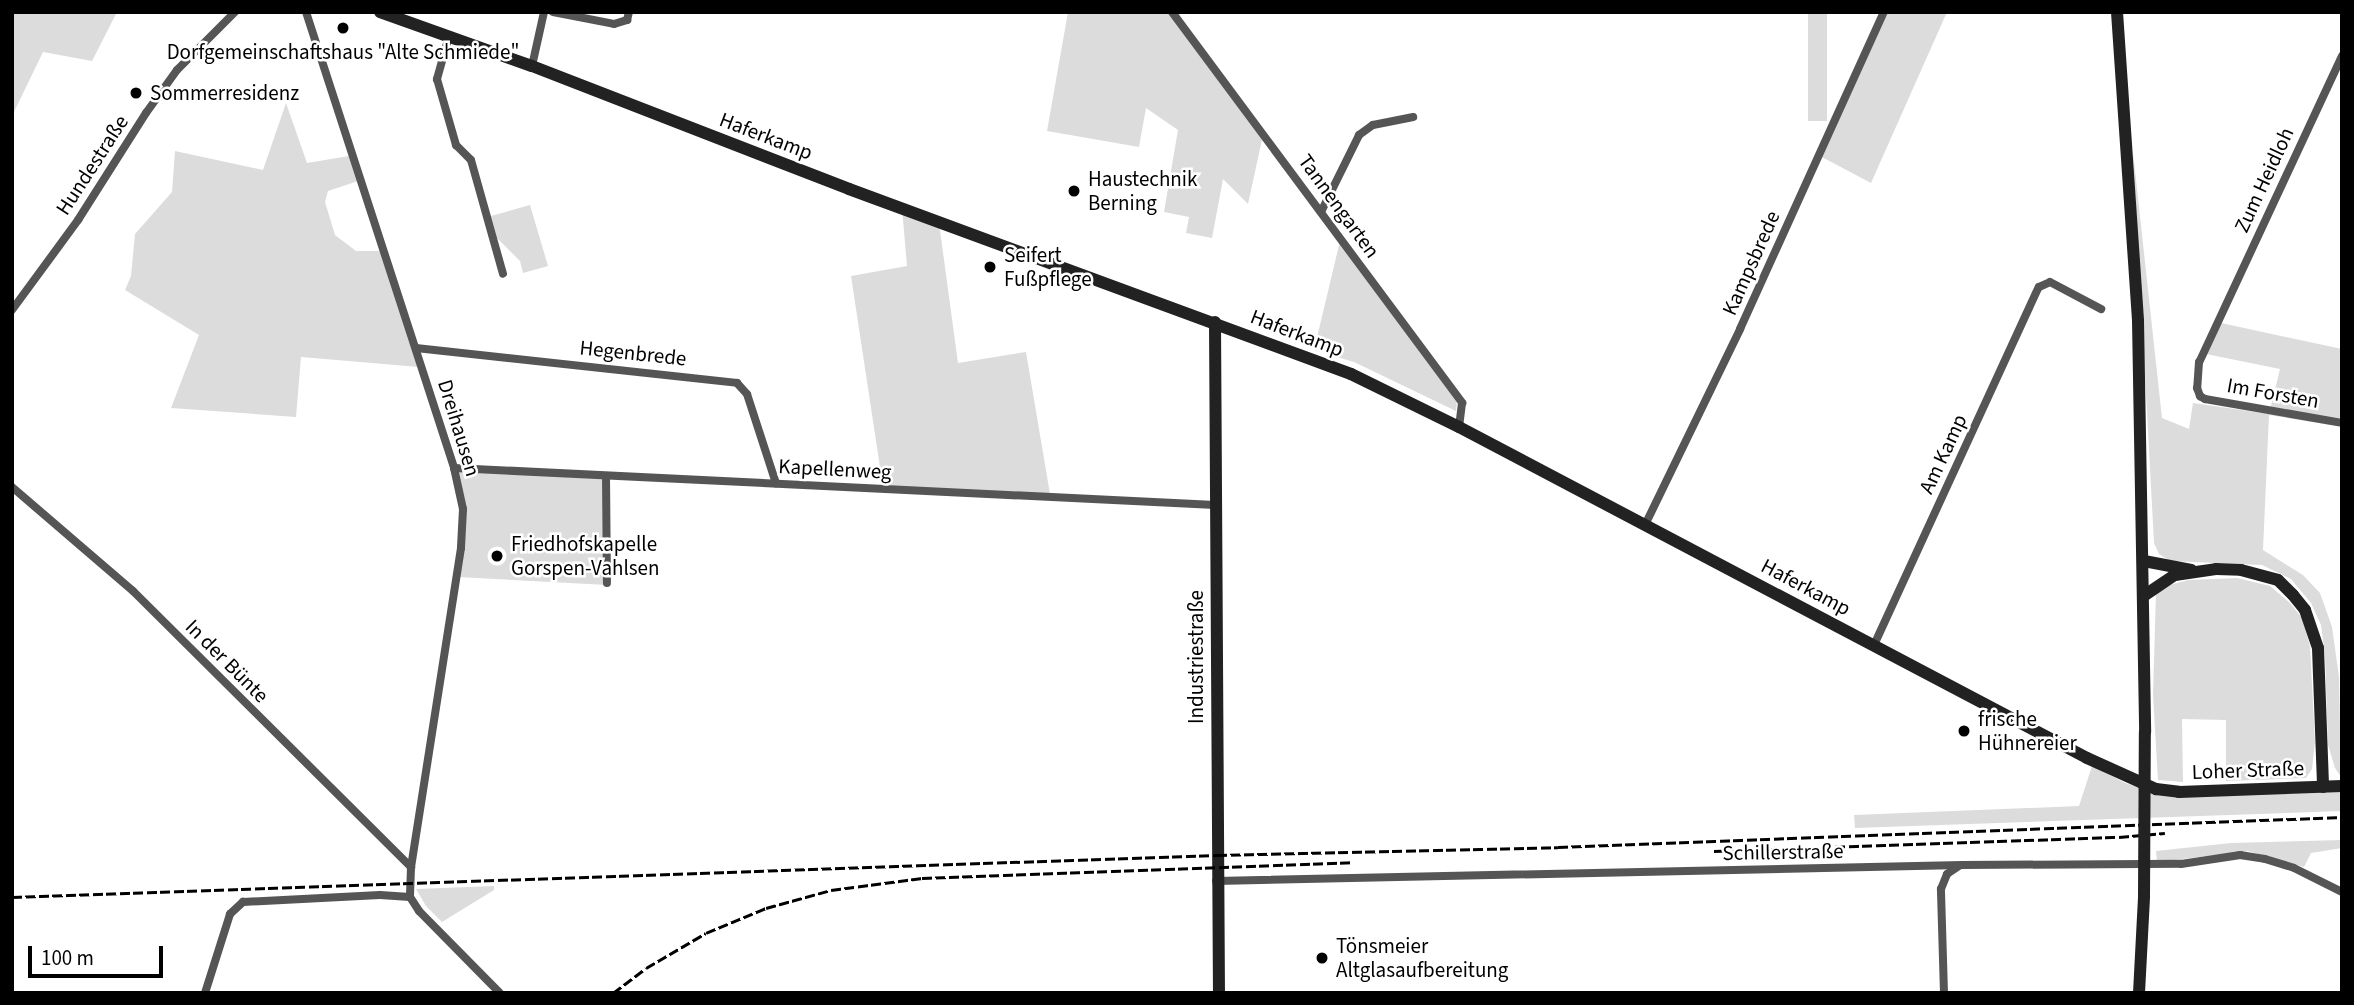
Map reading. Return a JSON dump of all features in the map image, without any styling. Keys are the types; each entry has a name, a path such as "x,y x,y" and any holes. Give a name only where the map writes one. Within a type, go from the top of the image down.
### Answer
{"street":[{"name":"Hundestraße","path":"12,310 78,220 146,113 177,70 235,12"},
{"name":"Dreihausen","path":"306,12 454,468 464,526 411,867 410,897"},
{"name":"Haferkamp","path":"380,12 532,66 849,189 1351,374 1459,427 2087,758 2156,789"},
{"path":"532,66 544,12"},
{"path":"553,12 614,24 627,20 629,12"},
{"name":"Tannengarten","path":"1172,12 1462,404 1459,427"},
{"name":"Kampsbrede","path":"1645,525 1740,329 1884,12"},
{"path":"2117,12 2138,321 2145,566 2144,896 2139,993"},
{"path":"449,36 437,79 456,145 471,160 503,274"},
{"name":"Zum Heidloh","path":"2200,396 2199,362 2342,55"},
{"path":"1321,212 1365,128 1413,117"},
{"name":"Am Kamp","path":"1874,645 2039,287 2050,282 2101,309"},
{"name":"Industriestraße","path":"1215,322 1216,881 1219,993"},
{"name":"Hegenbrede","path":"416,348 737,383 747,394 776,483"},
{"name":"Im Forsten","path":"2200,396 2342,423"},
{"name":"Kapellenweg","path":"454,468 1214,505"},
{"path":"606,476 607,583"},
{"name":"In der Bünte","path":"12,487 132,591 411,867"},
{"path":"2145,566 2191,571 2241,570 2278,580 2305,610 2318,648 2323,787"},
{"path":"2145,566 2175,575"},
{"path":"2145,595 2175,575 2191,571"},
{"name":"Loher Straße","path":"2156,789 2179,792 2342,786"},
{"name":"Schillerstraße","path":"1216,881 1962,865 2182,864 2240,855 2265,859 2294,869 2342,892"},
{"path":"1944,993 1941,889 1947,874 1962,865"},
{"path":"205,993 230,914 243,902 380,895 410,897 419,911 500,993"}],"shaded area":[{"path":"12,12 117,12 92,61 43,52 12,116"},
{"path":"1068,12 1170,12 1263,135 1248,204 1223,179 1212,238 1186,233 1189,217 1164,212 1178,130 1146,108 1139,147 1047,131"},
{"path":"1808,12 1827,12 1827,121 1808,121"},
{"path":"1886,12 1947,12 1871,183 1818,155"},
{"path":"286,103 307,163 349,156 358,181 328,191 325,202 335,235 356,251 381,251 419,367 301,357 296,417 171,408 199,335 125,290 131,276 135,234 172,192 175,151 263,170"},
{"path":"2133,152 2162,418 2189,429 2193,403 2269,414 2280,369 2206,354 2221,323 2342,349 2342,427 2269,415 2263,550 2303,575 2320,593 2332,627 2339,677 2341,777 2335,768 2328,745 2325,655 2321,625 2311,603 2291,579 2262,565 2170,561 2159,554 2154,543"},
{"path":"530,205 548,266 523,273 520,261 497,238 491,216"},
{"path":"902,208 939,223 958,363 1026,352 1050,494 883,487 851,276 907,266"},
{"path":"1340,241 1457,401 1456,411 1354,362 1314,350"},
{"path":"457,471 606,478 607,585 458,577 466,528"},
{"path":"2237,578 2270,586 2290,603 2302,618 2310,646 2315,742 2312,769 2306,778 2226,781 2226,720 2182,719 2183,782 2158,780 2153,695 2156,592 2165,586 2189,580"},
{"path":"2092,766 2125,783 2159,794 2342,792 2342,811 1855,828 1854,815 2079,806"},
{"path":"2342,840 2342,848 2311,853 2304,867 2248,851 2157,862 2156,851 2231,843"},
{"path":"494,886 494,890 442,922 426,906 416,889"}],"railway":[{"path":"12,897 1217,855 1558,847 2342,817"},
{"path":"1714,851 2119,837 2165,833"},
{"path":"613,993 646,968 706,933 766,908 831,890 922,878 1353,862"}],"place":[{"name":"Dorfgemeinschaftshaus \"Alte Schmiede\"","path":"343,28"},
{"name":"Sommerresidenz","path":"136,93"},
{"name":"Haustechnik Berning","path":"1074,191"},
{"name":"Seifert Fußpflege","path":"990,267"},
{"name":"Friedhofskapelle Gorspen-Vahlsen","path":"497,556"},
{"name":"frische Hühnereier","path":"1964,731"},
{"name":"Tönsmeier Altglasaufbereitung","path":"1322,958"}]}
